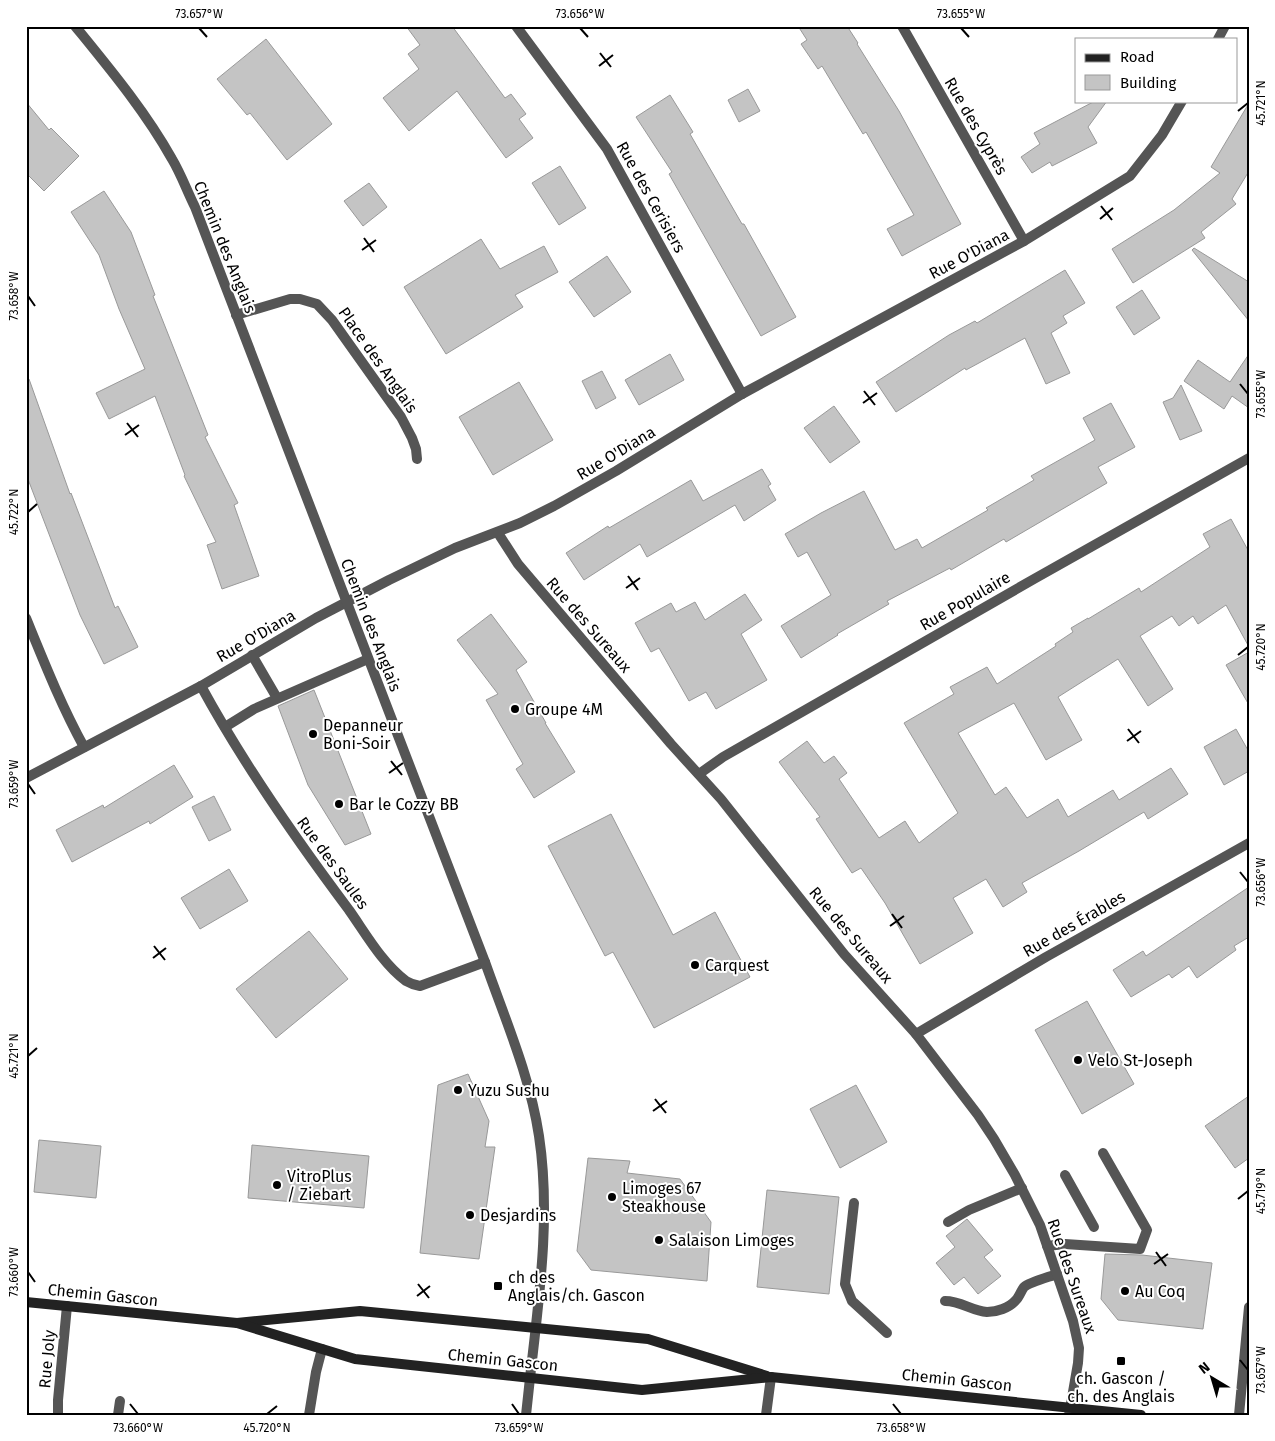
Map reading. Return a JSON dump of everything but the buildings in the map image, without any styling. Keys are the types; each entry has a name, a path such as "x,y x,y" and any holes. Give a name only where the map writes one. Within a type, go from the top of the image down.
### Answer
{"main road":[{"name":"Chemin Gascon","path":"26,1302 237,1323 360,1312 648,1339 770,1377 1069,1411 1141,1415"},
{"name":"Chemin Gascon","path":"237,1323 356,1359 642,1390 770,1377"}],"street":[{"name":"Chemin des Anglais","path":"75,26 132,98 173,160 194,207 484,962 524,1073 540,1137 544,1187 541,1281 526,1415"},
{"name":"Rue des Cerisiers","path":"516,26 607,149 742,394"},
{"name":"Rue des Cyprès","path":"902,26 1024,241"},
{"path":"1219,38 1225,26"},
{"name":"Rue O'Diana","path":"26,778 201,686 346,602 441,554 498,533 537,515 587,488 742,394 1024,241 1130,176 1162,135 1181,102"},
{"name":"Place des Anglais","path":"236,315 290,299 300,299 317,304 332,320 401,417 416,448 417,459"},
{"name":"Rue Populaire","path":"699,774 723,757 930,638 1249,458"},
{"name":"Rue des Sureaux","path":"498,533 518,564 558,613 721,799 844,954 916,1034 978,1115 1022,1188 1040,1225 1073,1321 1080,1348 1069,1411"},
{"path":"26,618 49,677 84,747"},
{"path":"252,656 277,698"},
{"path":"225,727 254,709 277,698 368,659"},
{"name":"Rue des Saules","path":"201,686 276,810 385,959 401,976 413,985 420,986 484,962"},
{"name":"Rue des Érables","path":"916,1034 1046,957 1249,843"},
{"path":"1047,1246 1065,1244 1140,1249 1147,1230 1103,1153"},
{"path":"1065,1174 1094,1227"},
{"path":"948,1222 969,1210 1022,1188"},
{"path":"854,1203 845,1284 852,1301 887,1333"},
{"path":"945,1301 959,1302 974,1309 987,1312 999,1310 1015,1301 1025,1286 1057,1274"},
{"name":"Rue Joly","path":"58,1415 67,1306"},
{"path":"1239,1415 1249,1306"},
{"path":"309,1415 322,1349"},
{"path":"766,1415 770,1377"},
{"path":"118,1415 120,1401"}],"place":[{"name":"Groupe 4M","path":"515,709"},
{"name":"Depanneur Boni-Soir","path":"313,734"},
{"name":"Bar le Cozzy BB","path":"339,804"},
{"name":"Carquest","path":"695,965"},
{"name":"Velo St-Joseph","path":"1078,1060"},
{"name":"Yuzu Sushu","path":"458,1090"},
{"name":"VitroPlus / Ziebart","path":"277,1185"},
{"name":"Limoges 67 Steakhouse","path":"612,1197"},
{"name":"Desjardins","path":"470,1215"},
{"name":"Salaison Limoges","path":"659,1240"},
{"name":"ch des Anglais/ch. Gascon","path":"498,1286"},
{"name":"Au Coq","path":"1125,1291"},
{"name":"ch. Gascon / ch. des Anglais","path":"1121,1361"}]}
